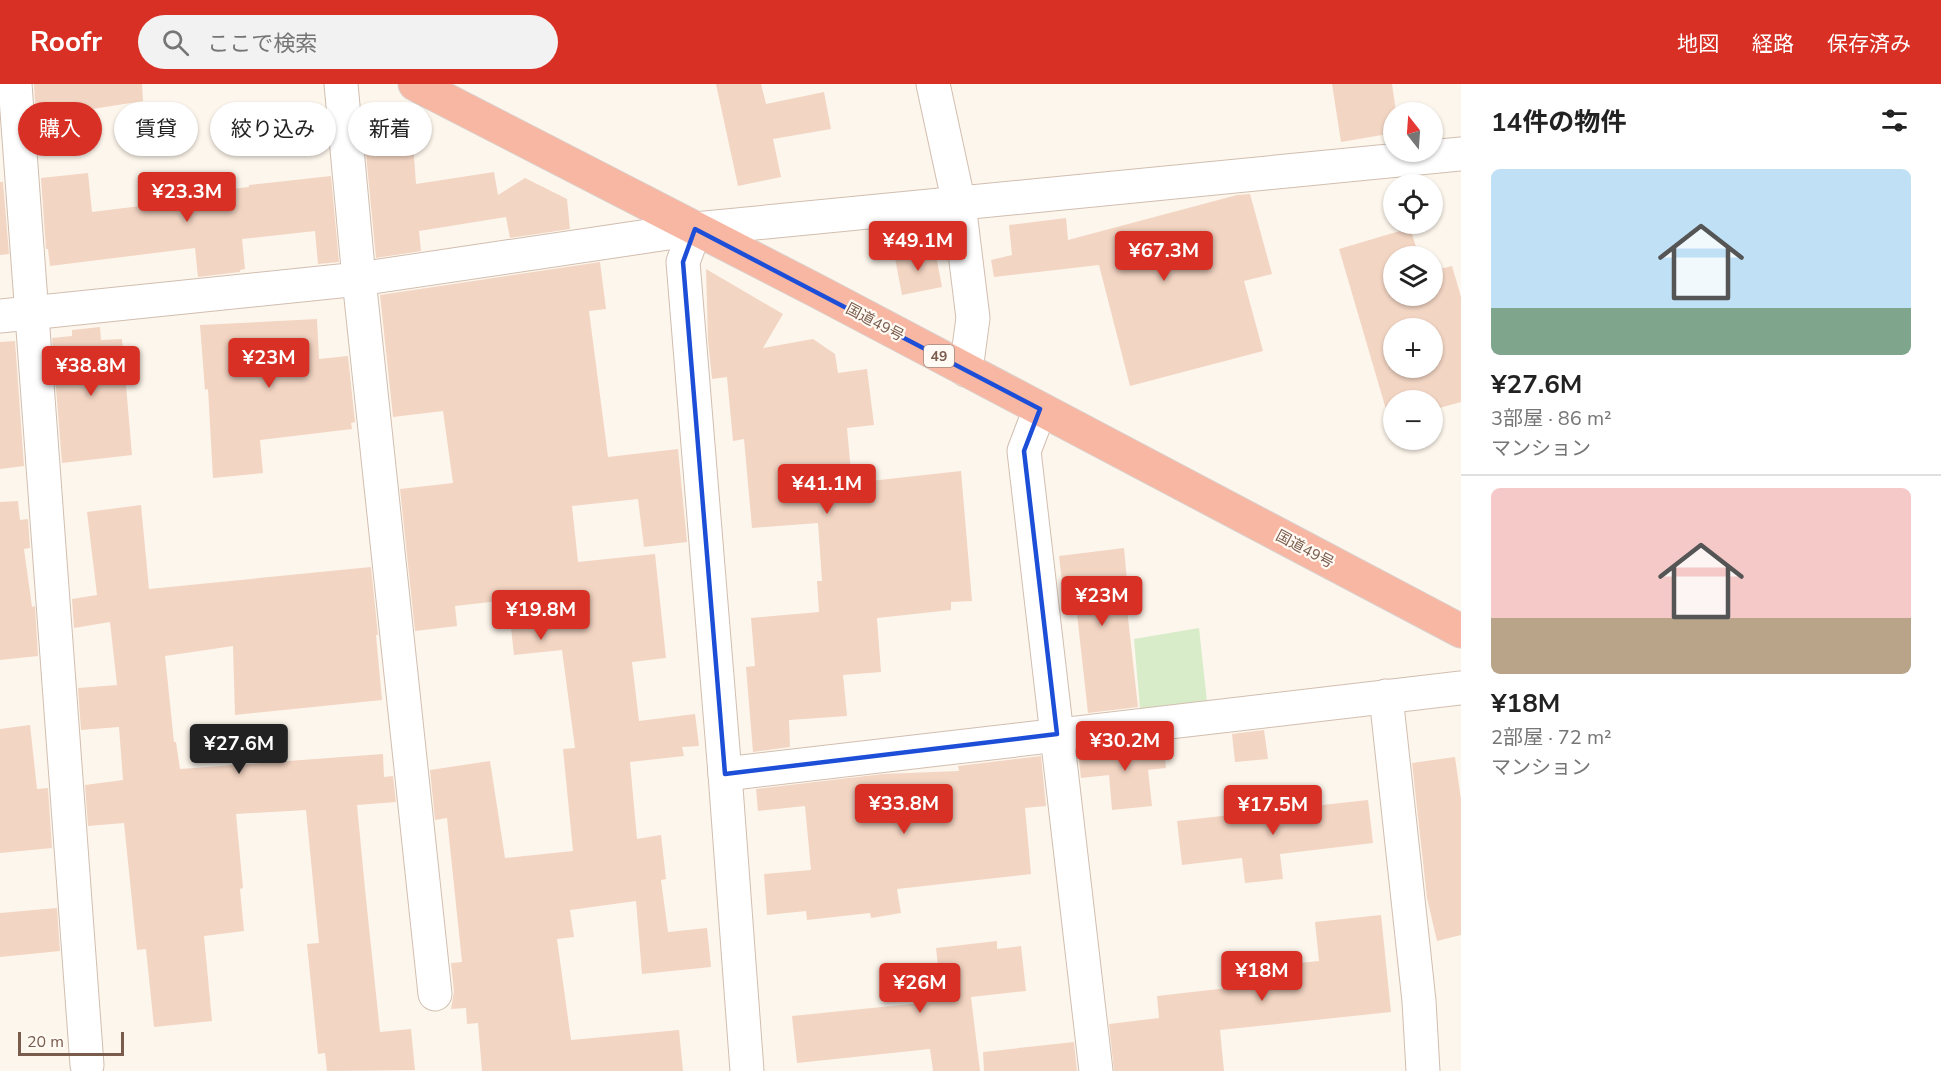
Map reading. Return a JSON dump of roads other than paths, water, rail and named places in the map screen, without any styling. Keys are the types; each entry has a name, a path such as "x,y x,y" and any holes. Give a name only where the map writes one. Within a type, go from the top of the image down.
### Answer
{"highway":[{"name":"国道49号","path":"415,84 966,370 1461,631"}],"street":[{"path":"15,84 87,1065"},
{"path":"341,84 359,279 435,994"},
{"path":"933,84 959,204 973,318 966,370"},
{"path":"0,316 359,279 695,229 1461,154"},
{"path":"695,229 683,262 747,1071"},
{"path":"1040,409 1024,451 1096,1071"},
{"path":"725,774 1461,688"},
{"path":"1386,696 1419,1001 1423,1071"}]}
